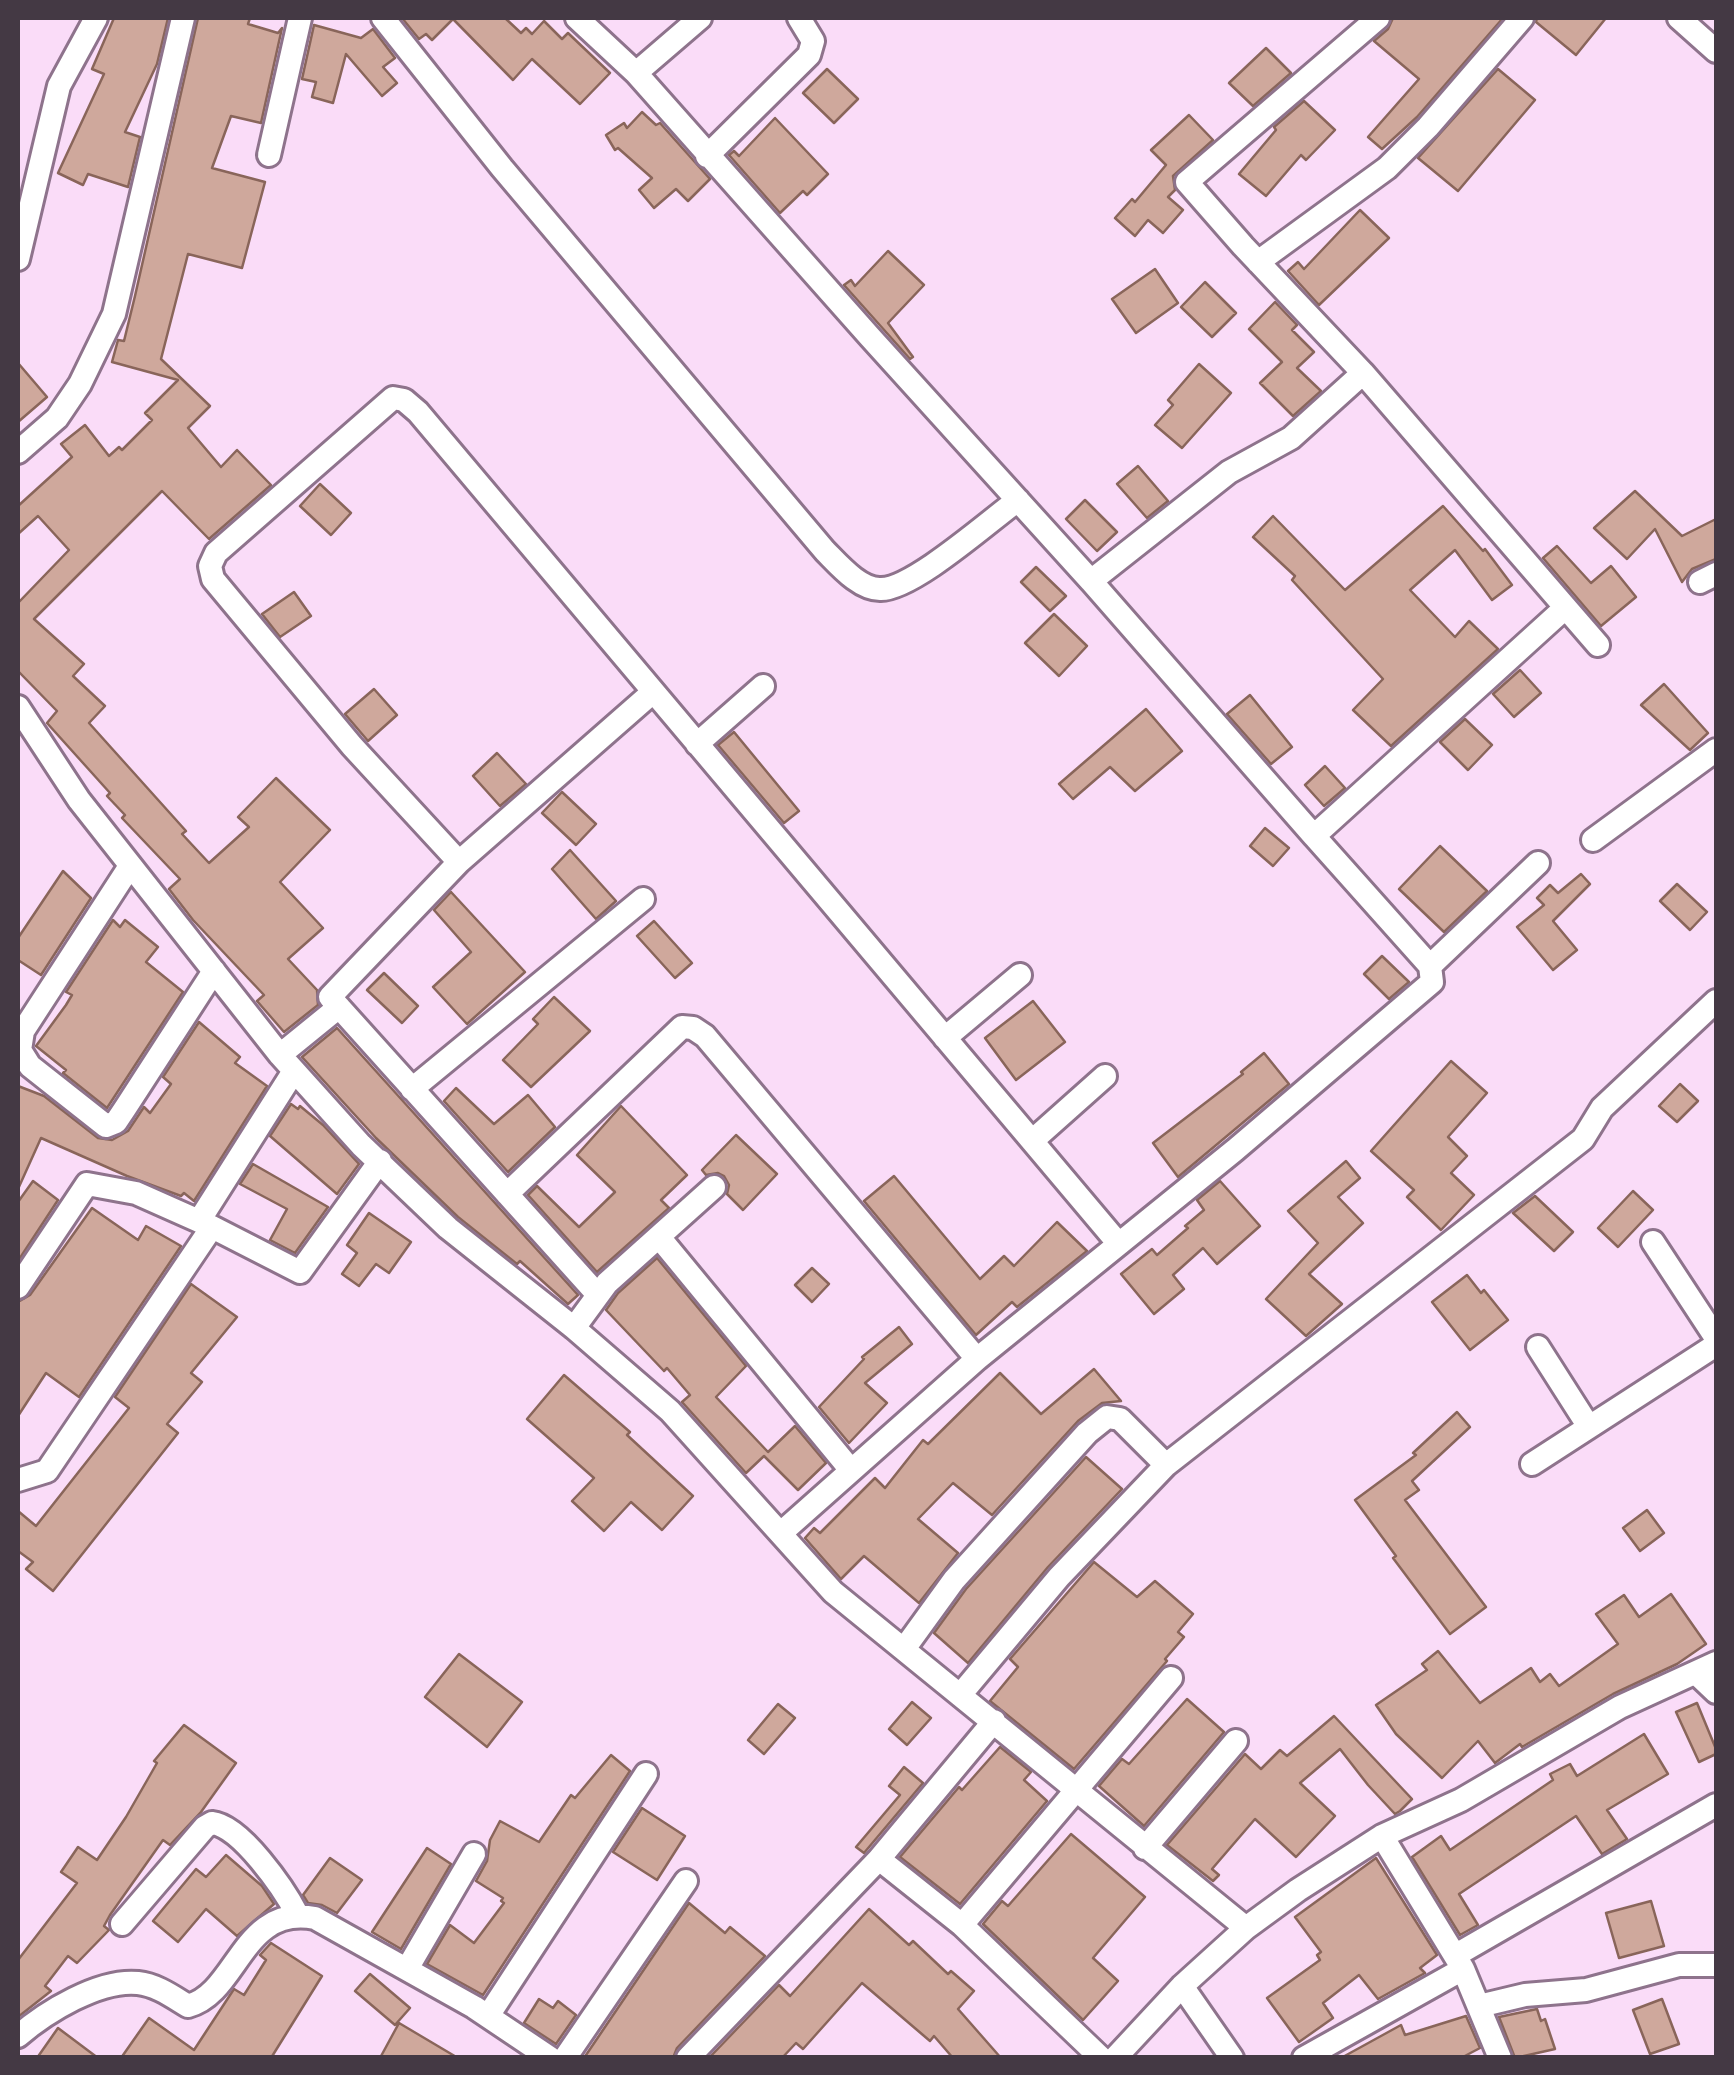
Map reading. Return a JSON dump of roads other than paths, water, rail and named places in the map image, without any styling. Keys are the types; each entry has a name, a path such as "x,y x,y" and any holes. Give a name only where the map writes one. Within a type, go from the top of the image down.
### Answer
{"street":[{"path":"18,259 60,86 96,18"},
{"path":"18,452 57,418 80,384 114,314 183,18"},
{"path":"268,155 300,18"},
{"path":"383,18 502,168 849,576 879,590 906,584 1018,500"},
{"path":"577,18 636,73 1430,966 1432,982 1423,992 1236,1150 976,1359 781,1532"},
{"path":"636,73 700,18"},
{"path":"707,156 809,55 813,41 798,18"},
{"path":"1378,18 1187,182 1364,373 1598,645"},
{"path":"1258,262 1386,168 1428,127 1522,18"},
{"path":"1679,18 1716,51"},
{"path":"1091,581 1229,472 1291,438 1364,373"},
{"path":"459,862 352,746 213,579 210,566 216,554 393,398 404,400 418,412 1118,1243"},
{"path":"1314,836 1565,608"},
{"path":"697,744 763,686"},
{"path":"598,1296 330,997 459,862 653,692"},
{"path":"18,706 79,800 130,866 287,1063 380,1161 448,1228 670,1411 833,1592 1246,1928"},
{"path":"1593,840 1716,750"},
{"path":"1430,966 1538,862"},
{"path":"130,866 24,1031 20,1050 30,1066 106,1126 112,1124 214,971"},
{"path":"412,1088 643,899"},
{"path":"945,1038 1020,974"},
{"path":"961,1694 1059,1577 1166,1465 1583,1139 1602,1108 1716,1001"},
{"path":"18,1480 46,1470 206,1224 287,1063 339,1006"},
{"path":"507,1194 682,1027 693,1028 705,1036 976,1359"},
{"path":"1032,1141 1105,1076"},
{"path":"18,1287 87,1184 136,1194 300,1272 380,1161"},
{"path":"574,1328 608,1283 714,1188"},
{"path":"659,1237 850,1469"},
{"path":"1532,1464 1716,1341 1652,1242"},
{"path":"1538,1347 1590,1427"},
{"path":"904,1649 954,1580 1086,1433 1107,1416 1120,1419 1166,1465"},
{"path":"1115,2058 1182,1986 1246,1928 1382,1836 1460,1800 1620,1707 1706,1668 1716,1692"},
{"path":"962,1925 1171,1678"},
{"path":"688,2058 879,1858 994,1721"},
{"path":"1145,1848 1236,1741"},
{"path":"488,2016 646,1774"},
{"path":"1304,2058 1339,2049 1460,1962 1716,1805"},
{"path":"122,1924 212,1824 230,1830 275,1878 297,1914"},
{"path":"1382,1836 1460,1962 1500,2058"},
{"path":"407,1969 474,1854"},
{"path":"879,1858 962,1925 1101,2058"},
{"path":"565,2058 686,1881"},
{"path":"18,2036 66,2001 136,1982 158,1988 188,2006 203,2002 263,1931 282,1918 297,1914 315,1918 407,1969 550,2058"},
{"path":"1479,2006 1526,1995 1586,1990 1679,1966 1716,1964"},
{"path":"1182,1986 1232,2058"}]}
